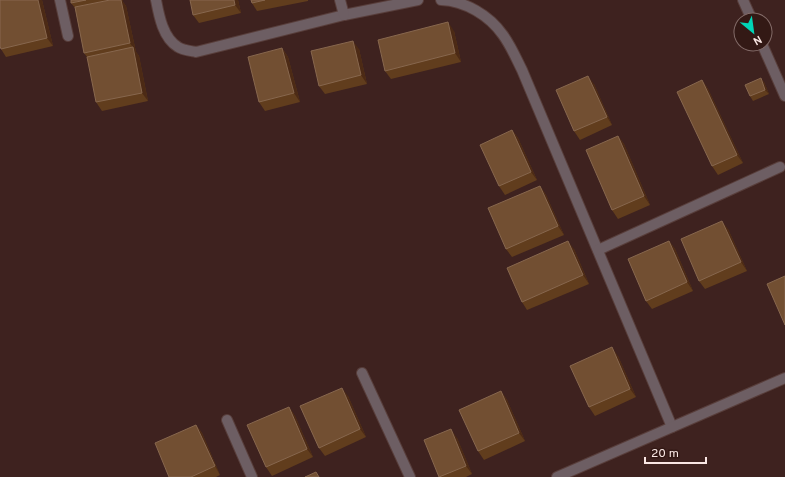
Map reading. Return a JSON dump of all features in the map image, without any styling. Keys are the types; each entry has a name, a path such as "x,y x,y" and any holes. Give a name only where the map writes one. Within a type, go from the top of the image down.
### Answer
{"street":[{"path":"60,0 68,36"},
{"path":"156,0 160,19 168,38 178,48 196,52 344,15 418,0"},
{"path":"340,0 344,15"},
{"path":"441,0 453,1 473,8 489,19 503,34 522,70 672,427"},
{"path":"743,0 748,12"},
{"path":"766,52 785,96"},
{"path":"598,250 780,167"},
{"path":"362,373 410,477"},
{"path":"557,477 785,378"},
{"path":"227,420 252,477"}],"building":[{"path":"0,0 38,0 47,38 1,49"},
{"path":"71,0 86,0 71,3"},
{"path":"110,0 121,0 130,43 84,53 75,7"},
{"path":"190,0 234,0 235,5 193,15"},
{"path":"251,0 265,0 252,3"},
{"path":"448,22 455,53 385,71 378,40"},
{"path":"353,41 361,75 319,86 311,51"},
{"path":"133,47 142,93 96,102 87,57"},
{"path":"282,48 294,93 259,102 248,57"},
{"path":"588,76 607,117 574,131 556,90"},
{"path":"761,78 765,90 750,96 745,85"},
{"path":"702,80 737,155 712,166 677,92"},
{"path":"512,130 531,172 499,186 480,145"},
{"path":"618,136 644,196 612,210 586,150"},
{"path":"540,186 558,226 506,249 488,208"},
{"path":"722,221 741,262 699,281 681,239"},
{"path":"568,241 583,275 522,302 507,268"},
{"path":"669,241 687,282 646,301 628,259"},
{"path":"785,276 785,325 767,284"},
{"path":"612,347 630,389 589,407 570,366"},
{"path":"342,388 360,429 319,448 300,406"},
{"path":"501,391 519,433 478,451 459,410"},
{"path":"289,407 307,449 266,467 247,425"},
{"path":"196,425 215,466 191,477 169,477 155,443"},
{"path":"451,429 466,466 439,477 424,440"},
{"path":"316,472 319,477 305,477"}]}
